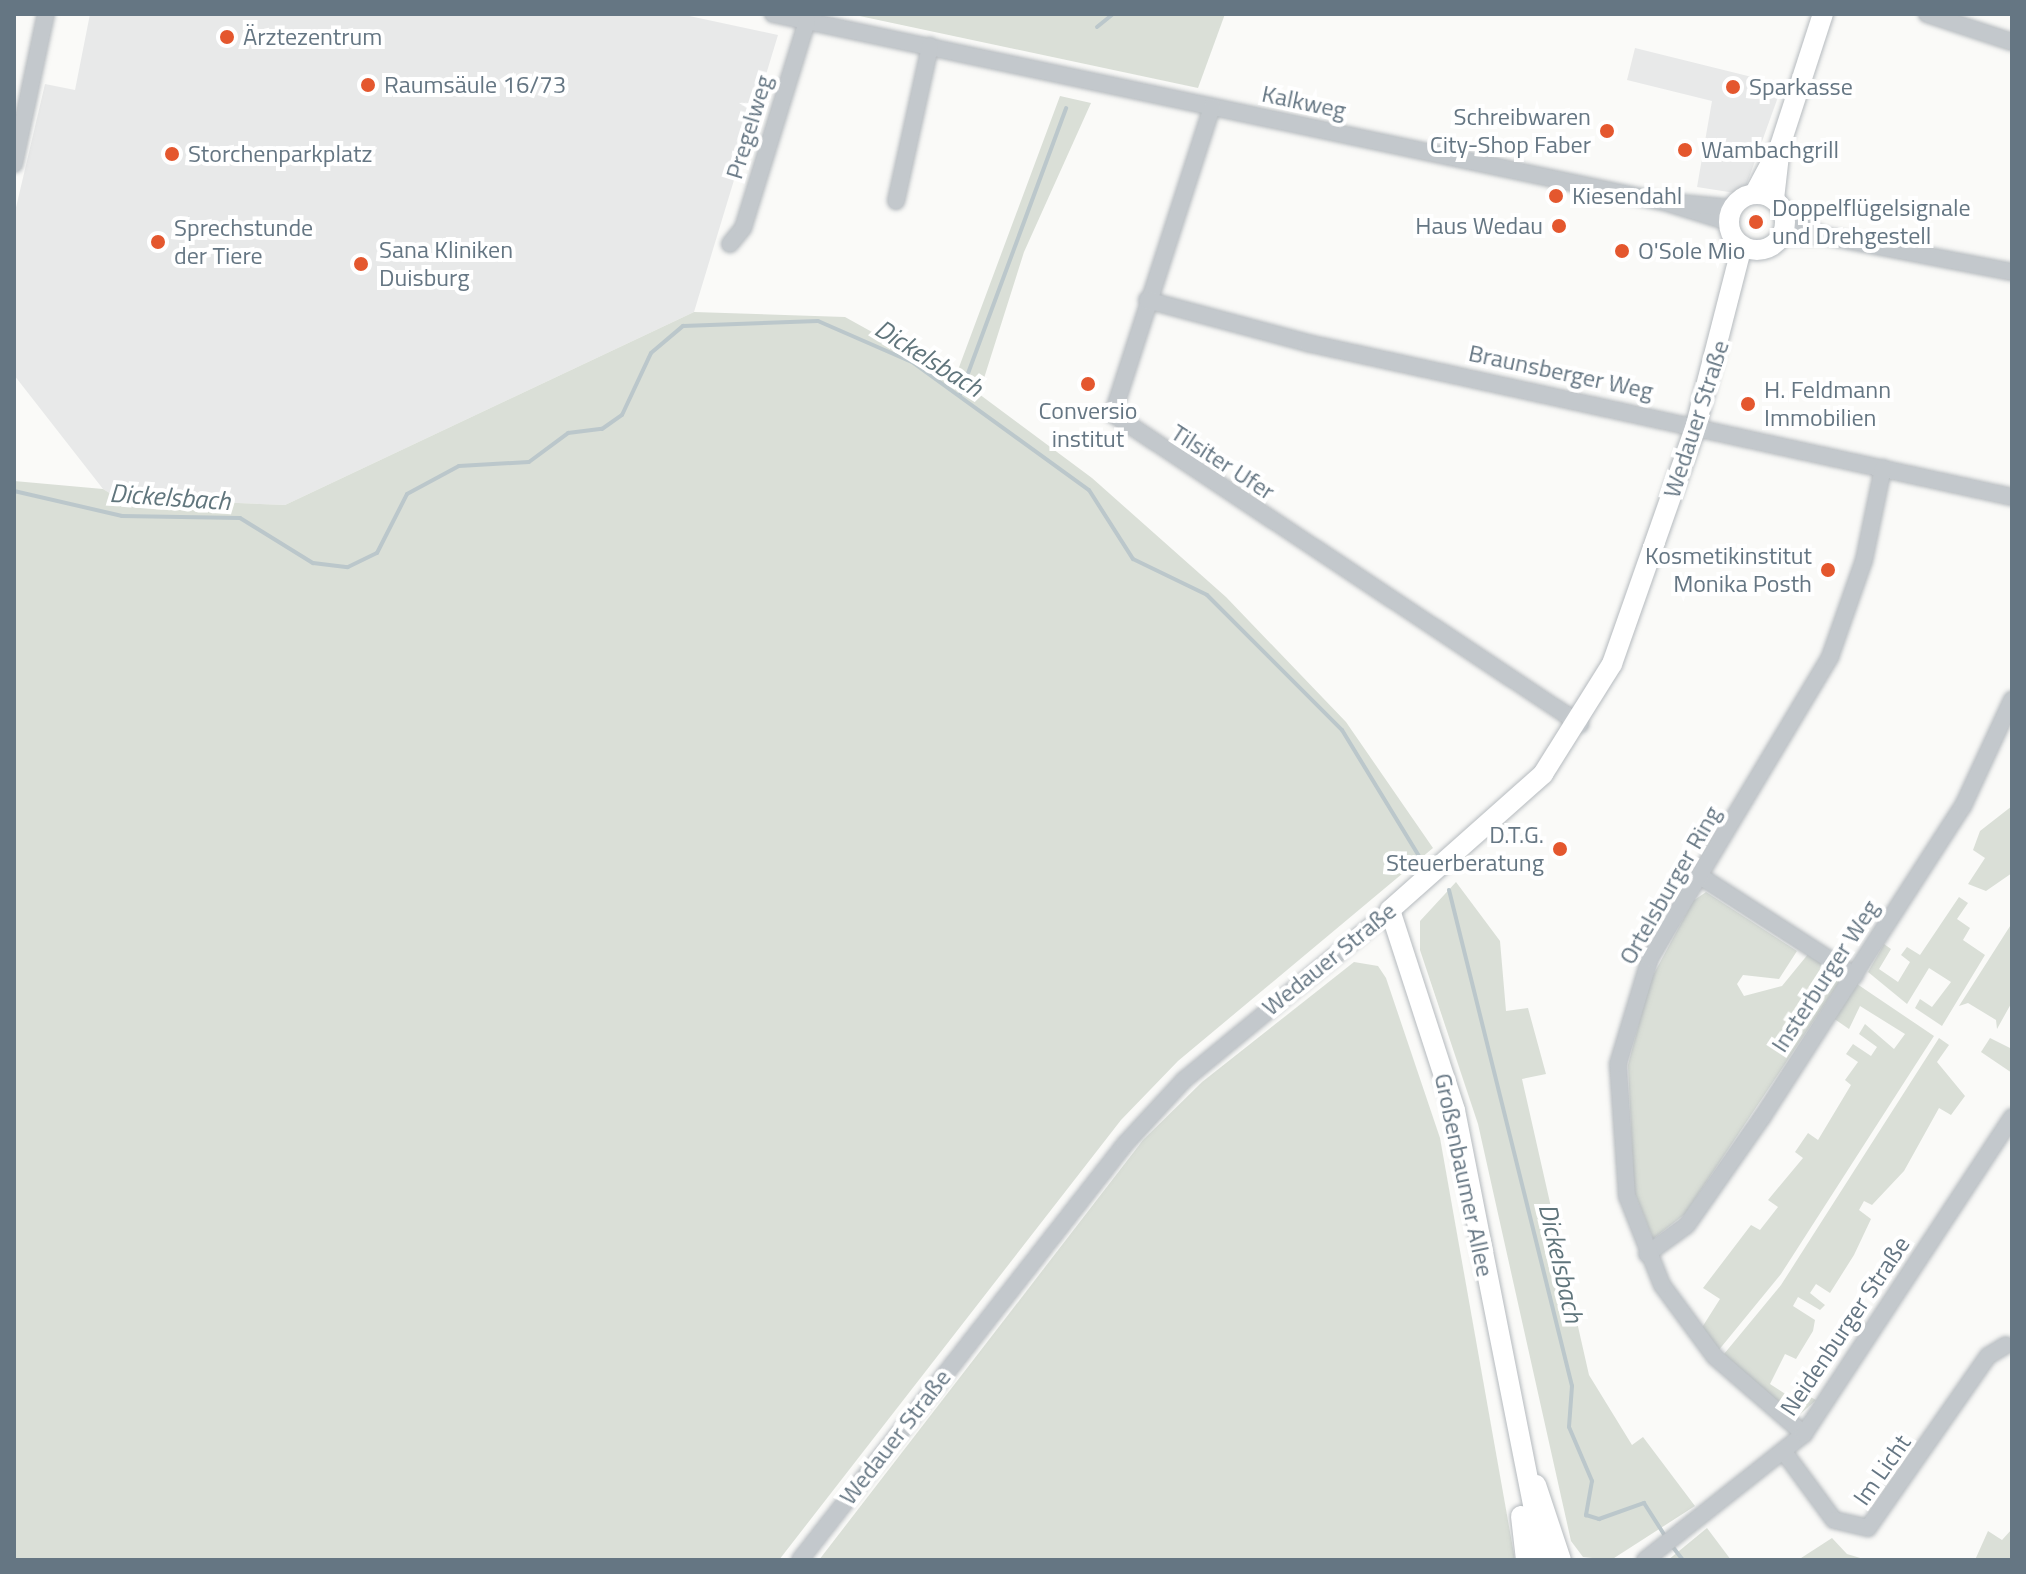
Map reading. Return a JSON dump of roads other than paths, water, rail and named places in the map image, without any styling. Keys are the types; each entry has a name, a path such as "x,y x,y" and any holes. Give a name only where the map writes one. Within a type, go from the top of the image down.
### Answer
{"main road":[{"path":"1764,196 1784,228 1749,248 1730,215 1764,196 1823,14"},
{"name":"Wedauer Straße","path":"1390,910 1543,774 1580,724 1634,610 1696,425 1749,248"},
{"name":"Großenbaumer Allee","path":"1390,910 1455,1110 1517,1445 1544,1560"},
{"path":"1517,1445 1526,1560"},
{"name":"Großenbaumer Allee","path":"1517,1445 1561,1560"}],"street":[{"path":"14,164 46,14"},
{"name":"Kalkweg","path":"773,14 1730,215"},
{"path":"1927,14 2012,42"},
{"name":"Pregelweg","path":"730,244 743,228 807,21"},
{"path":"896,201 930,46"},
{"name":"Tilsiter Ufer","path":"1212,107 1112,407 1121,425 1580,724"},
{"path":"1784,228 2012,272"},
{"name":"Braunsberger Weg","path":"1147,300 1307,343 1696,425 2012,497"},
{"name":"Ortelsburger Ring","path":"1804,1434 1715,1357 1647,1254 1621,1163 1618,1064 1650,958 1830,657 1864,560 1883,468"},
{"name":"Insterburger Weg","path":"1647,1254 1687,1225 1855,976 1963,806 2012,700"},
{"path":"1700,876 1855,976"},
{"name":"Wedauer Straße","path":"800,1560 1125,1144 1219,1050 1390,910"},
{"name":"Neidenburger Straße","path":"1650,1556 1804,1434 2012,1117"},
{"name":"Im Licht","path":"1784,1452 1834,1520 1851,1528 1874,1525 1988,1356 2006,1345"}],"waterway":[{"path":"1097,27 1113,14"},
{"path":"960,395 1066,108"},
{"name":"Dickelsbach","path":"14,491 122,516 240,518 313,563 348,567 377,553 407,494 459,466 529,462 568,433 602,429 622,415 651,353 683,326 818,321 912,362 1089,490 1133,559 1207,595 1342,730 1419,856"},
{"name":"Dickelsbach","path":"1449,890 1572,1386 1569,1427 1592,1481 1586,1515 1599,1519 1644,1503 1667,1539"},
{"name":"Dickelsbach","path":"1672,1546 1683,1560"}],"place":[{"name":"Ärztezentrum","path":"227,37"},
{"name":"Raumsäule 16/73","path":"368,85"},
{"name":"Sparkasse","path":"1733,87"},
{"name":"Schreibwaren City-Shop Faber","path":"1607,131"},
{"name":"Wambachgrill","path":"1685,150"},
{"name":"Storchenparkplatz","path":"172,154"},
{"name":"Kiesendahl","path":"1556,196"},
{"name":"Doppelflügelsignale und Drehgestell","path":"1756,222"},
{"name":"Haus Wedau","path":"1559,226"},
{"name":"Sprechstunde der Tiere","path":"158,242"},
{"name":"O'Sole Mio","path":"1622,251"},
{"name":"Sana Kliniken Duisburg","path":"361,264"},
{"name":"Conversio institut","path":"1088,384"},
{"name":"H. Feldmann Immobilien","path":"1748,404"},
{"name":"Kosmetikinstitut Monika Posth","path":"1828,570"},
{"name":"D.T.G. Steuerberatung","path":"1560,849"}]}
